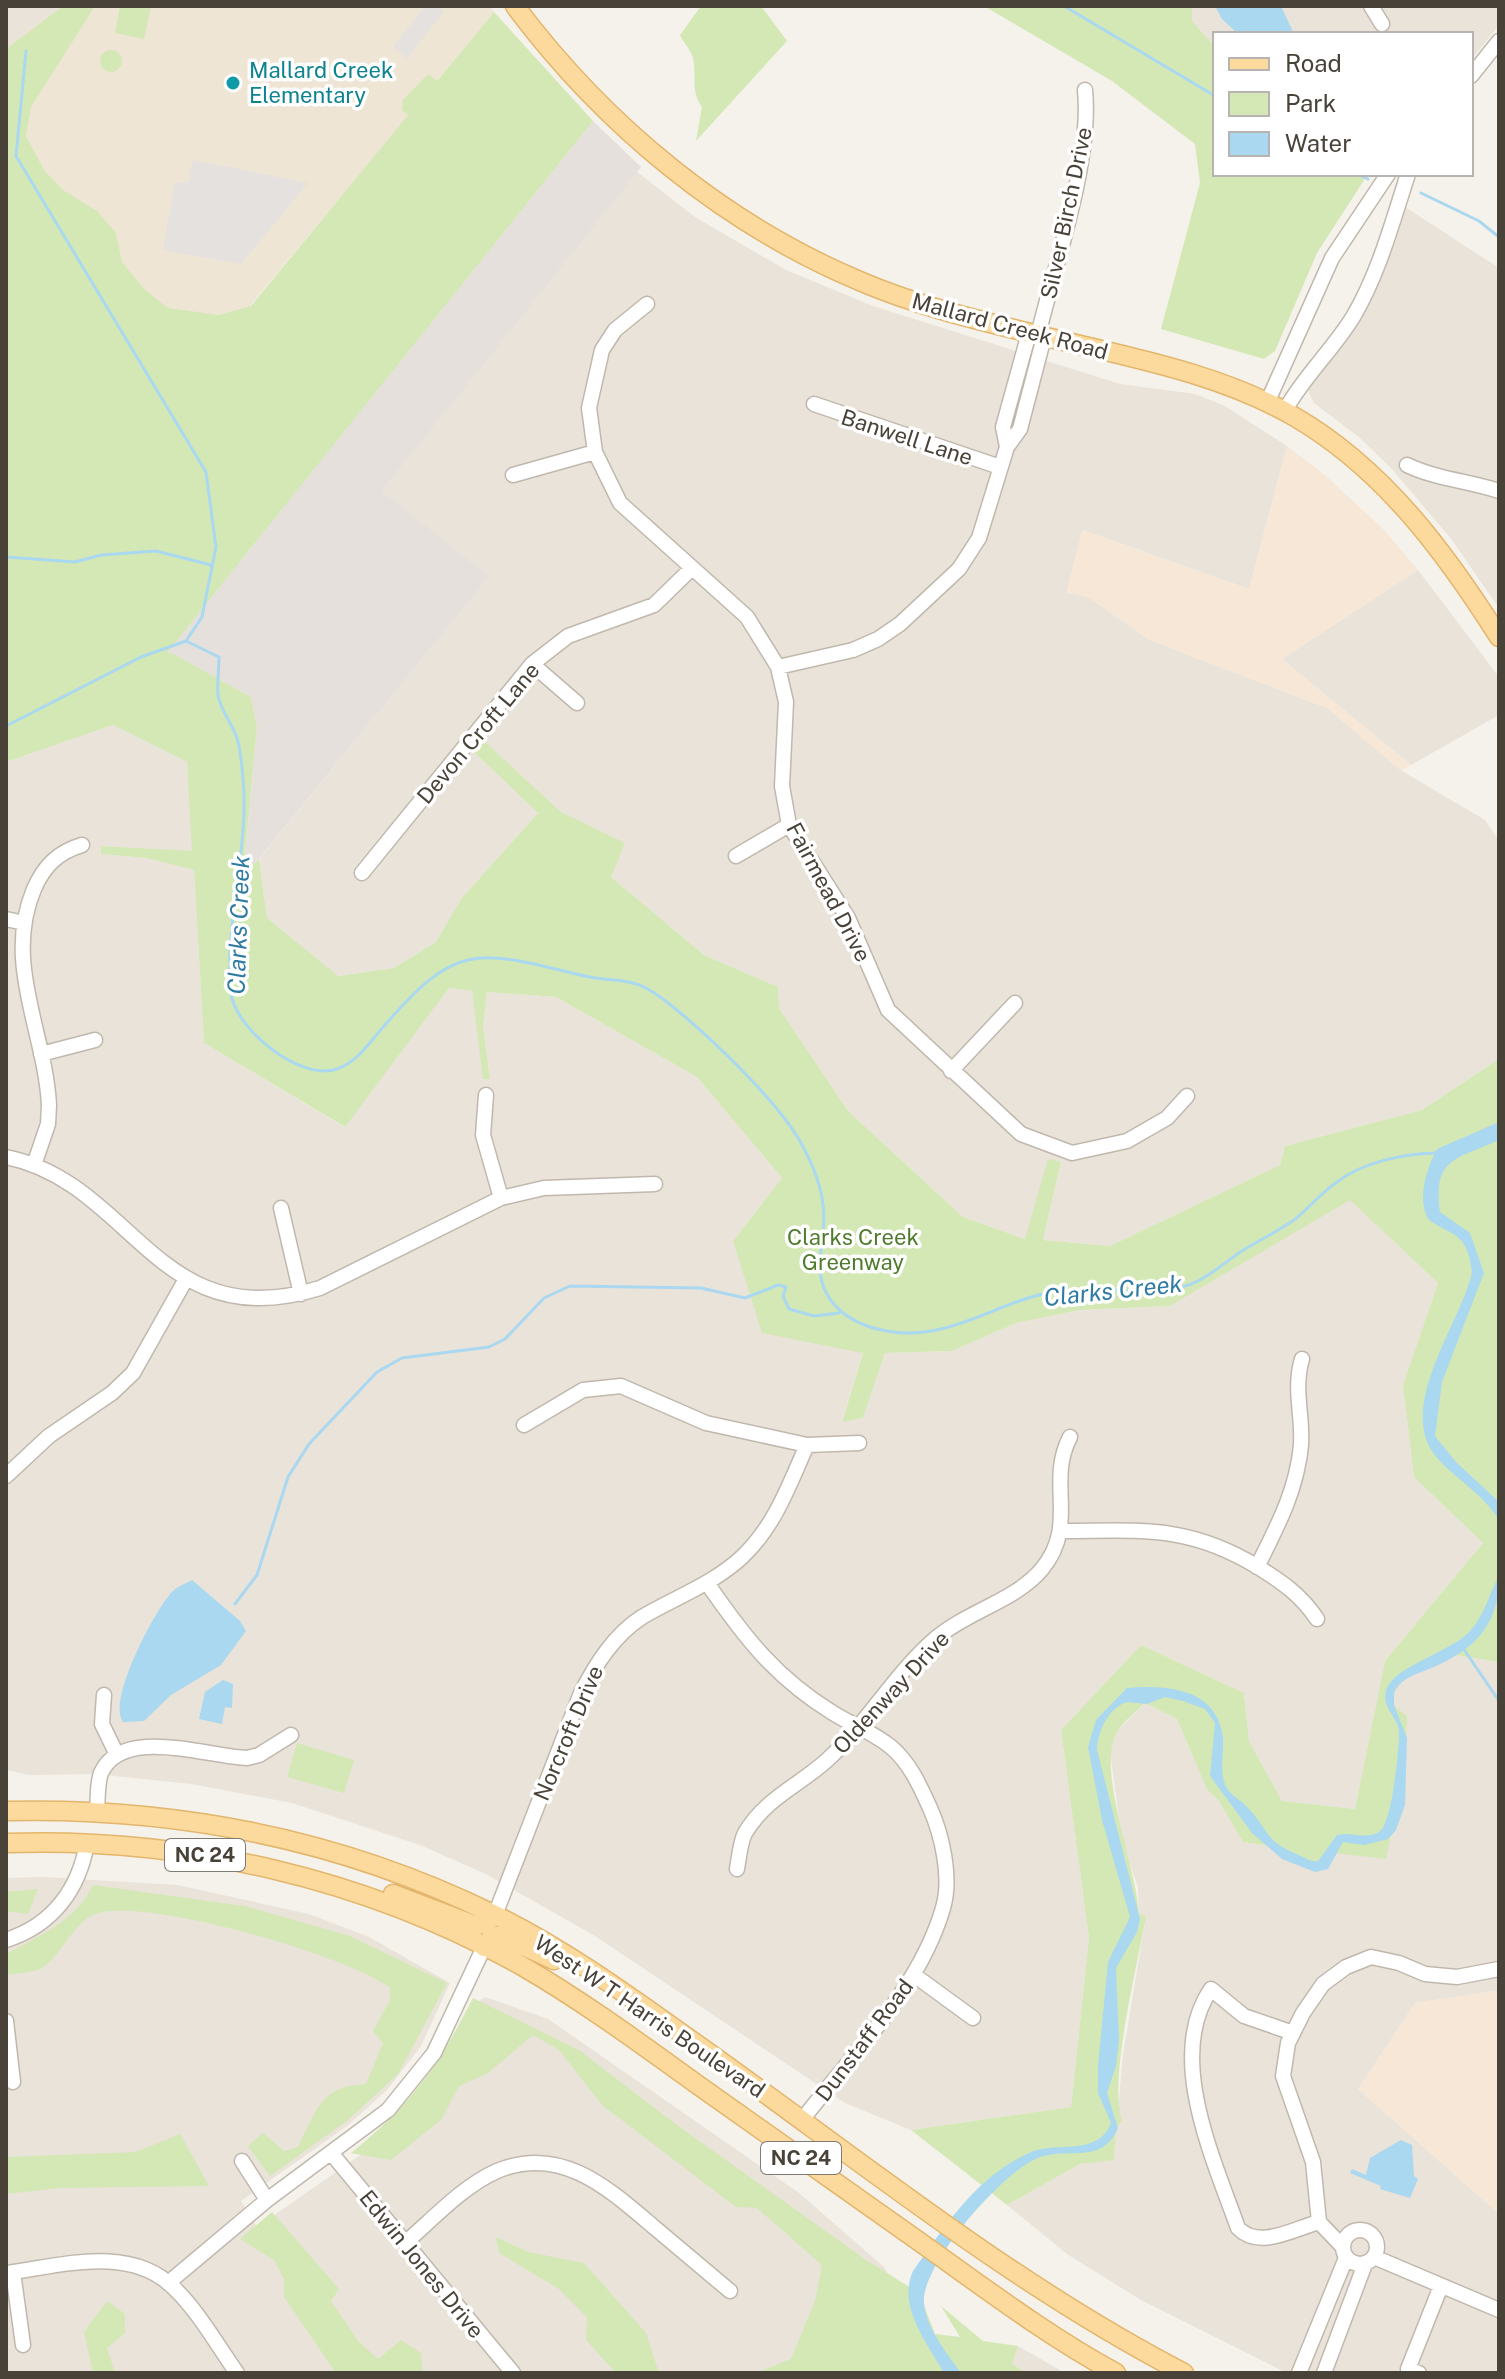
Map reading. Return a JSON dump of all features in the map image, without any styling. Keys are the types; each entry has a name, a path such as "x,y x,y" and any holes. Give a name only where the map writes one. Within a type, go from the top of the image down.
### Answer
{"main road":[{"name":"Mallard Creek Road","path":"515,6 564,65 619,122 684,177 754,226 822,264 886,292 1037,335 1166,367 1276,408 1335,445 1389,492 1434,542 1499,637"},
{"name":"West W T Harris Boulevard","path":"6,1811 97,1811 200,1821 320,1848 423,1883 495,1915 608,1983 1048,2294 1184,2373"},
{"name":"West W T Harris Boulevard","path":"6,1843 87,1843 190,1853 323,1882 397,1908 484,1947 613,2024 1010,2306 1116,2373"},
{"path":"323,1882 381,1890 474,1925 484,1924 495,1915"},
{"path":"484,1947 493,1936 507,1937 608,1983"}],"street":[{"path":"1371,6 1382,24"},
{"path":"1473,74 1499,41"},
{"name":"Silver Birch Drive","path":"778,667 853,650 878,639 940,590 959,569 979,538 1007,447 1003,427 1037,335 1083,154 1087,122 1085,90"},
{"path":"1276,408 1332,258 1387,176"},
{"path":"1276,408 1341,334 1365,295 1407,176"},
{"name":"Fairmead Drive","path":"647,304 615,330 602,350 589,408 595,452 620,503 747,617 778,667 786,702 782,786 789,825 848,918 888,1010 1021,1134 1072,1153 1127,1141 1167,1118 1187,1096"},
{"name":"Banwell Lane","path":"814,404 1000,467"},
{"path":"513,475 595,452"},
{"path":"1407,465 1430,476 1457,479 1499,491"},
{"name":"Devon Croft Lane","path":"362,873 532,664 568,636 654,605 692,568"},
{"path":"532,664 577,703"},
{"path":"736,856 789,825"},
{"path":"34,1165 48,1124 49,1105 41,1054 24,984 24,923 43,870 58,855 82,845"},
{"path":"6,919 24,923"},
{"path":"951,1071 1015,1003"},
{"path":"41,1054 95,1040"},
{"path":"486,1095 483,1135 501,1198"},
{"path":"6,1157 34,1165 70,1185 153,1256 186,1279 215,1291 250,1298 301,1294 340,1279 501,1198 544,1188 655,1184"},
{"path":"281,1208 301,1294"},
{"path":"6,1476 49,1436 112,1393 133,1373 186,1279"},
{"path":"1257,1567 1283,1514 1298,1467 1301,1442 1297,1386 1302,1359"},
{"path":"524,1425 583,1390 621,1386 706,1423 807,1445 859,1443"},
{"name":"Oldenway Drive","path":"737,1869 744,1835 777,1794 824,1762 860,1726 934,1640 971,1612 1025,1589 1045,1566 1063,1531 1060,1456 1070,1437"},
{"name":"Norcroft Drive","path":"495,1915 575,1707 596,1662 640,1618 707,1583 743,1556 776,1516 807,1445"},
{"path":"1063,1531 1181,1533 1227,1548 1296,1593 1317,1619"},
{"name":"Dunstaff Road","path":"707,1583 751,1647 834,1714 860,1726 892,1748 915,1775 944,1839 944,1906 914,1975 802,2120"},
{"path":"101,1698 105,1737 117,1755"},
{"path":"97,1811 100,1776 117,1755 146,1746 247,1758 285,1736"},
{"path":"6,1940 34,1928 63,1903 82,1870 87,1843"},
{"path":"168,2283 267,2200 388,2110 422,2071 447,2031 484,1947"},
{"path":"1499,1969 1457,1977 1425,1974 1399,1963 1371,1957 1346,1967 1323,1984 1293,2033 1283,2076 1313,2162 1319,2222 1344,2252 1499,2310"},
{"path":"914,1975 973,2018"},
{"path":"1293,2033 1244,2016 1211,1989 1200,2006 1194,2032 1195,2101 1238,2228 1245,2235 1266,2239 1319,2222"},
{"path":"6,2021 13,2082"},
{"name":"Edwin Jones Drive","path":"332,2154 513,2373"},
{"path":"242,2161 267,2200"},
{"path":"405,2243 469,2189 499,2170 533,2163 560,2165 602,2184 730,2291"},
{"path":"1299,2373 1351,2231 1362,2229 1376,2240 1324,2373"},
{"path":"23,2345 9,2273 118,2262 149,2270 168,2283 237,2373"},
{"path":"1419,2373 1408,2369 1441,2286"},
{"path":"1312,2339 1334,2348"}],"shaded area":[{"path":"6,6 63,6 6,49"},
{"path":"63,6 490,6 494,12 98,489 6,49"},
{"path":"426,6 437,6 444,11 407,59 393,46"},
{"path":"1192,6 1499,6 1499,25 1473,58 1473,32 1213,32 1213,45 1192,21"},
{"path":"593,121 641,167 382,491 489,577 243,878 257,727 251,697 174,654 166,654"},
{"path":"193,160 308,183 241,264 163,250 175,182 188,183"},
{"path":"636,171 695,217 786,270 873,306 1120,384 1195,394 1223,405 1287,446 1249,589 1083,530 1090,598 1147,639 1327,708 1402,771 1485,820 1499,841 1499,1059 1422,1110 1285,1146 1280,1165 1110,1246 1043,1240 1061,1163 1026,1239 963,1217 848,1111 779,1008 778,987 704,955 611,877 624,843 561,812 484,742 475,753 538,813 461,899 436,942 394,968 337,976 267,918 259,859 488,578 382,491"},
{"path":"1402,205 1499,268 1499,608 1452,540 1392,469 1360,438 1314,403 1309,393 1309,382 1330,356"},
{"path":"1287,446 1327,477 1383,529 1418,570 1282,659 1411,765 1401,771 1327,708 1147,639 1090,598 1066,593 1082,530 1249,589"},
{"path":"1418,570 1499,677 1499,715 1411,765 1282,659"},
{"path":"113,725 187,762 193,852 102,846 101,854 146,858 194,870 204,1043 344,1127 449,988 472,991 490,1078 483,1025 487,992 556,997 697,1077 782,1178 733,1241 863,1352 842,1421 863,1418 885,1353 952,1351 1016,1323 1080,1310 1170,1306 1350,1199 1438,1283 1403,1385 1414,1477 1483,1543 1385,1661 1355,1809 1282,1801 1249,1741 1244,1693 1141,1645 1061,1730 1089,1938 1071,2107 911,2130 845,2103 595,1936 486,1874 420,1845 292,1803 192,1784 94,1774 29,1775 6,1770 6,762"},
{"path":"1449,1654 1499,1662 1499,1990 1415,2003 1358,2089 1499,2214 1499,2373 1287,2373 1141,2300 1067,2254 1007,2205 1080,2164 1114,2159 1116,2128 1122,2121 1118,2109 1123,2055 1146,1916 1139,1914 1138,1887 1122,1842 1110,1750 1116,1732 1145,1703 1177,1719 1207,1788 1218,1800 1243,1842 1334,1853 1390,1839 1404,1805 1406,1735 1393,1705 1397,1681"},
{"path":"43,1877 177,1885 309,1914 369,1937 450,1983 421,2046 387,2090 347,2126 241,2201 257,2227 362,2154 415,2105 479,2001 485,1997 548,2019 799,2193 884,2267 923,2332 869,2373 6,2373 6,1878"},
{"path":"1499,1990 1499,2214 1358,2089 1415,2003"},
{"path":"1018,2346 1065,2373 1009,2373"}],"green space":[{"name":"Clarks Creek Greenway","path":"63,6 95,6 31,107 26,136 44,170 63,190 97,211 116,233 122,262 144,289 168,308 219,315 251,306 408,115 402,110 403,100 428,74 437,81 494,12 593,121 167,653 251,697 257,727 243,876 259,859 267,918 338,976 394,968 436,942 461,899 538,813 475,753 484,741 561,812 625,843 611,877 704,955 778,987 779,1008 848,1111 963,1217 1025,1239 1048,1159 1061,1162 1043,1240 1110,1246 1280,1165 1285,1146 1422,1110 1499,1059 1499,1662 1449,1654 1397,1681 1393,1705 1407,1716 1404,1805 1390,1839 1386,1859 1334,1853 1314,1867 1265,1845 1243,1842 1218,1800 1207,1789 1177,1719 1145,1703 1120,1727 1111,1753 1111,1774 1139,1914 1146,1916 1121,2050 1119,2102 1122,2121 1116,2128 1114,2160 1080,2164 1007,2205 911,2130 1071,2107 1089,1938 1061,1730 1141,1645 1244,1693 1249,1741 1282,1801 1355,1809 1385,1661 1483,1543 1414,1477 1403,1385 1438,1283 1350,1200 1170,1306 1080,1310 1016,1323 952,1351 885,1353 863,1418 842,1422 863,1353 762,1333 733,1241 782,1178 697,1077 556,997 487,992 483,1025 490,1079 483,1079 472,991 449,988 345,1127 204,1043 194,870 146,858 101,854 101,846 192,851 187,762 113,725 6,762 6,49"},
{"path":"120,6 151,6 144,39 115,33"},
{"path":"701,6 761,6 787,41 696,141 702,107 695,89 693,58 680,35"},
{"path":"984,6 1192,6 1192,21 1213,45 1213,176 1367,176 1317,253 1275,351 1264,359 1161,329 1200,183 1195,144 1112,81"},
{"path":"111,50 119,53 122,61 119,69 111,72 103,69 100,61 103,53"},
{"path":"297,1743 354,1760 344,1793 287,1777"},
{"path":"93,1885 244,1906 350,1936 447,1983 398,2074 348,2120 270,2176 248,2146 263,2133 284,2151 298,2147 316,2111 329,2095 339,2089 366,2084 383,2043 373,2031 390,2000 390,1988 333,1960 290,1945 196,1920 117,1911 93,1915 86,1920 42,1968 6,1975 6,1954 67,1917"},
{"path":"38,1889 28,1914 6,1911 6,1892"},
{"path":"473,1998 579,2050 674,2123 866,2260 919,2293 935,2334 960,2337 941,2306 983,2341 1018,2346 1012,2364 1026,2373 756,2373 791,2359 815,2301 822,2265 757,2208 736,2207 602,2105 559,2050 533,2035 488,2073 458,2087 442,2119 391,2160 351,2153 407,2101 448,2044"},
{"path":"180,2134 209,2186 59,2188 6,2194 6,2157 136,2152"},
{"path":"272,2212 339,2289 331,2301 358,2341 378,2359 401,2340 421,2353 423,2373 336,2373 284,2297 284,2279 274,2260 240,2239"},
{"path":"496,2237 528,2252 584,2263 646,2333 659,2373 616,2373 586,2340 587,2317 559,2289 499,2253"},
{"path":"107,2301 125,2314 125,2333 107,2348 115,2373 93,2373 84,2332"}],"water":[{"path":"1215,6 1281,6 1293,32 1236,32 1222,19"},
{"path":"1499,1122 1499,1140 1452,1162 1440,1180 1440,1212 1470,1233 1484,1273 1442,1382 1435,1436 1456,1462 1499,1502 1499,1520 1485,1502 1434,1454 1425,1434 1423,1411 1427,1387 1472,1272 1463,1242 1429,1220 1423,1194 1437,1149"},
{"path":"1499,1576 1494,1609 1481,1634 1459,1654 1404,1680 1394,1693 1394,1705 1407,1738 1405,1805 1396,1830 1388,1839 1364,1845 1343,1842 1328,1869 1315,1872 1282,1859 1252,1833 1210,1776 1215,1723 1205,1709 1165,1697 1147,1704 1127,1702 1109,1715 1099,1735 1097,1750 1140,1919 1137,1932 1116,1968 1119,2040 1116,2066 1107,2093 1118,2128 1111,2140 1093,2151 1049,2155 1023,2166 985,2200 949,2244 926,2287 924,2303 933,2331 961,2373 944,2373 911,2311 909,2284 913,2271 963,2204 1010,2163 1040,2149 1096,2141 1105,2134 1111,2123 1098,2093 1098,2066 1108,1962 1130,1917 1102,1820 1088,1747 1096,1720 1127,1688 1174,1689 1201,1700 1212,1709 1219,1722 1223,1738 1223,1776 1228,1790 1248,1808 1274,1841 1309,1860 1318,1861 1337,1835 1368,1835 1379,1832 1384,1826 1394,1786 1399,1734 1386,1701 1387,1688 1400,1673 1458,1641 1473,1628"},
{"path":"192,1580 240,1621 246,1631 221,1665 171,1695 144,1721 123,1722 121,1696 144,1637 171,1593"},
{"path":"223,1680 233,1684 232,1708 225,1707 222,1724 199,1719 205,1692"},
{"path":"1401,2140 1412,2145 1414,2176 1418,2179 1410,2198 1380,2189 1381,2186 1350,2173 1352,2169 1366,2175 1370,2158"}],"waterway":[{"path":"1064,6 1213,95"},
{"path":"26,51 16,156 206,472 216,547 202,617 186,641"},
{"path":"1361,176 1368,179"},
{"path":"1421,193 1479,221 1499,237"},
{"path":"6,557 75,562 101,555 156,551 211,565"},
{"name":"Clarks Creek","path":"6,726 141,657 186,641 219,657 218,695 237,738 244,794 242,844 230,945 231,993 244,1022 257,1036 272,1049 306,1068 322,1071 337,1069 358,1056 430,979 469,960 513,960 625,981 645,988 705,1034 760,1089 790,1126 812,1165 822,1197 824,1219 820,1262 825,1290 841,1311 865,1325 893,1332 916,1333 960,1324 1044,1294 1082,1289 1151,1291 1184,1286 1198,1281 1294,1220 1347,1175 1384,1160 1435,1153"},
{"path":"235,1604 257,1575 288,1477 309,1444 377,1372 402,1358 489,1347 505,1339 544,1298 570,1286 701,1288 745,1298 778,1285 786,1287 783,1296 789,1309 814,1316 839,1313"},
{"path":"1463,1648 1499,1701"}],"place":[{"name":"Mallard Creek Elementary","path":"233,83"}]}
